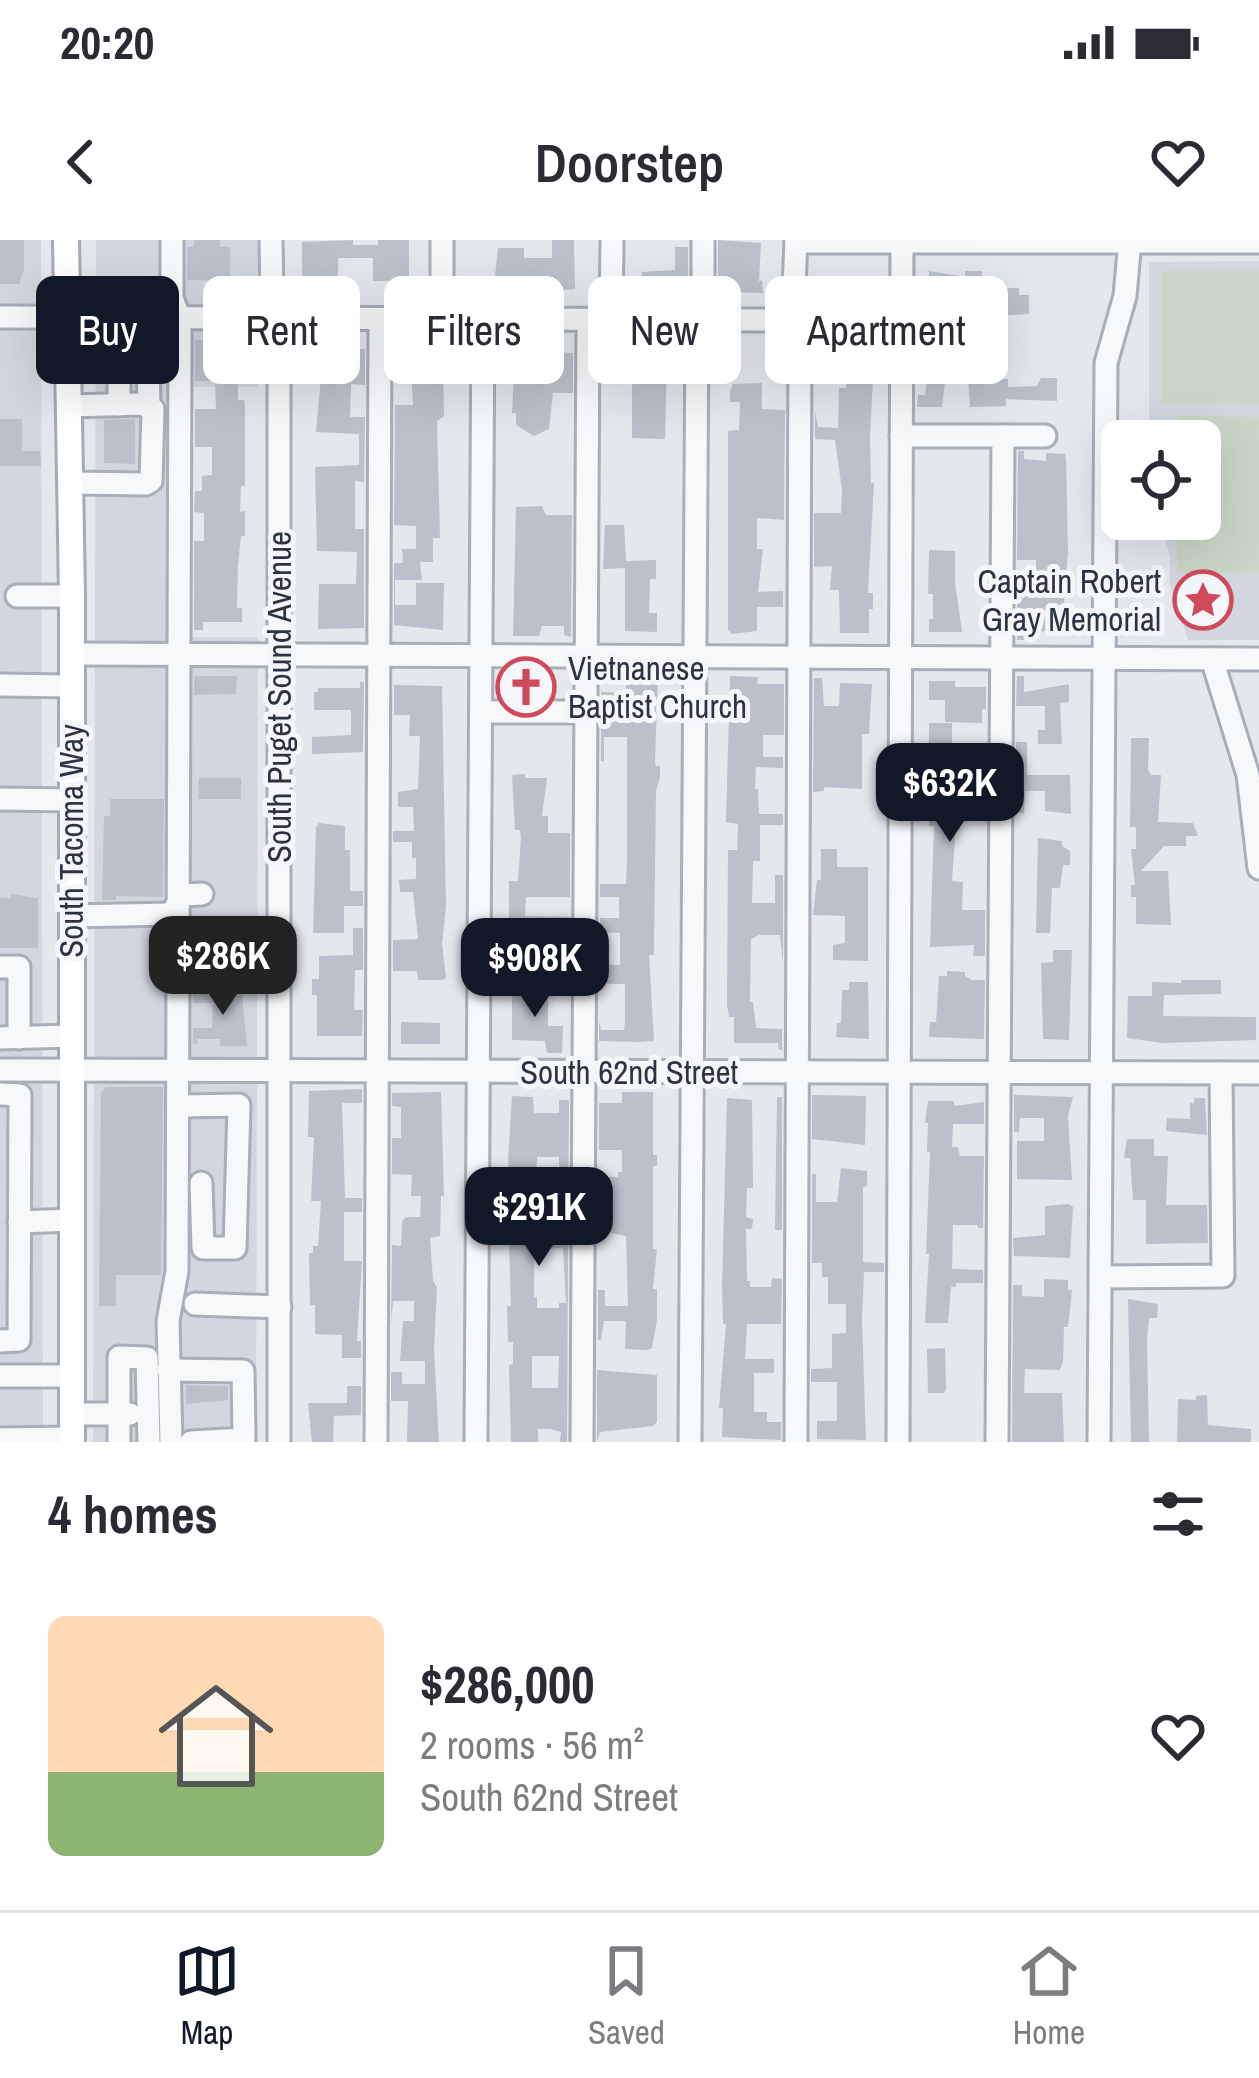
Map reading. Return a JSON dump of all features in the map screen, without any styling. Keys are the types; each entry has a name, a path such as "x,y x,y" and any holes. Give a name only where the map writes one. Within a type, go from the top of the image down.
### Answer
{"main road":[{"name":"South Tacoma Way","path":"66,240 66,276"},
{"name":"South Tacoma Way","path":"69,384 72,1431"}],"street":[{"path":"171,1442 168,1321 177,1271 178,906 190,807 179,655 180,319 172,298 172,240"},
{"name":"South Puget Sound Avenue","path":"271,240 272,276"},
{"path":"442,240 442,276"},
{"path":"612,240 612,276"},
{"path":"702,276 703,240"},
{"path":"795,276 796,241 1259,242"},
{"path":"898,1442 902,241"},
{"path":"1099,1442 1106,363 1125,296 1130,241"},
{"path":"0,317 36,318"},
{"path":"180,319 203,319"},
{"path":"360,320 384,320"},
{"path":"376,1442 380,320"},
{"path":"564,320 588,320"},
{"path":"119,405 119,358 148,358 149,407"},
{"name":"South Puget Sound Avenue","path":"277,384 279,1442"},
{"path":"476,1442 483,384"},
{"path":"582,1442 588,384"},
{"path":"690,1442 699,384"},
{"path":"796,1442 800,384"},
{"path":"70,406 153,409 151,481 71,483"},
{"path":"901,436 1045,436"},
{"path":"997,1442 998,658 1003,436"},
{"path":"17,596 72,596"},
{"path":"72,654 1259,659"},
{"path":"1212,659 1248,775 1259,868"},
{"path":"0,685 71,686"},
{"path":"481,712 587,712"},
{"path":"0,799 71,800"},
{"path":"71,916 154,917 171,914 183,895 202,894"},
{"path":"178,968 202,966"},
{"path":"0,967 19,967 9,1038 71,1036"},
{"name":"South 62nd Street","path":"0,1070 1259,1073"},
{"path":"1100,1277 1223,1276 1221,1073"},
{"path":"0,1094 20,1095 10,1195 19,1222 19,1340 0,1341"},
{"path":"182,1106 239,1105 235,1248 203,1248 201,1183"},
{"path":"240,1142 281,1140"},
{"path":"19,1222 74,1220"},
{"path":"195,1304 280,1307"},
{"path":"119,1442 118,1357 147,1358 149,1442"},
{"path":"168,1370 243,1371 244,1439 191,1442"},
{"path":"0,1376 73,1376"},
{"path":"0,1439 72,1431 119,1414 148,1414"}],"shaded area":[{"path":"0,240 41,240 41,276 36,276 36,384 41,384 43,1442 0,1442"},
{"path":"96,240 259,240 259,276 203,276 203,384 258,387 173,387 173,637 258,637 256,1442 93,1442 96,384 179,384 179,276 96,276"},
{"path":"1259,261 1259,640 1188,640 1170,584 1165,540 1221,540 1221,420 1149,420 1149,262"}],"green space":[{"path":"1162,271 1259,271 1259,404 1162,403"},
{"path":"1178,416 1259,417 1259,573 1177,573 1177,540 1221,540 1221,420 1178,420"}],"building":[{"path":"0,240 24,240 19,284 0,284"},
{"path":"194,240 220,240 220,247 230,247 230,276 187,280 187,247 194,247"},
{"path":"353,240 353,245 378,245 378,240 409,240 409,276 373,281 373,258 338,258 338,276 302,276 302,242"},
{"path":"552,240 574,240 575,289 564,290 564,276 495,276 498,248 524,248 524,258 552,258"},
{"path":"718,240 761,243 763,293 741,293 741,276 718,276"},
{"path":"675,247 688,247 688,276 642,276 642,272 675,270"},
{"path":"1008,288 1029,295 1029,314 1008,315"},
{"path":"195,340 203,340 203,381 195,381"},
{"path":"360,349 365,349 365,385 351,384 360,384"},
{"path":"564,352 573,353 573,393 553,393 549,429 534,436 516,425 516,413 512,413 513,384 564,384"},
{"path":"1041,378 1057,378 1057,401 1006,399 1006,406 970,407 969,384 1037,386"},
{"path":"762,383 762,409 785,410 784,520 757,518 757,549 763,549 758,592 783,591 783,607 757,607 757,631 732,634 728,630 728,431 739,430 740,402 730,402 730,391 733,384"},
{"path":"215,384 238,384 238,400 244,400 245,406 245,486 241,486 240,512 245,511 245,536 241,536 237,608 242,608 242,622 203,622 203,630 194,630 194,541 204,541 204,513 194,512 195,491 202,491 202,476 212,475 212,447 195,447 195,409 216,409"},
{"path":"320,384 351,384 350,417 365,417 364,482 355,481 355,529 364,529 364,628 318,629 319,584 356,584 357,552 317,551 315,467 359,465 359,434 316,432"},
{"path":"412,384 444,384 444,416 437,421 440,538 433,538 433,562 420,562 422,580 395,580 395,605 416,605 416,583 444,583 443,630 394,625 394,563 403,563 402,549 416,549 416,526 394,525 395,405 413,405"},
{"path":"632,384 666,384 665,439 632,438"},
{"path":"846,384 873,384 868,593 873,593 873,609 869,609 869,633 840,633 839,590 830,590 832,566 814,567 814,513 841,513 842,490 835,440 815,439 815,411 818,427 838,428 839,388"},
{"path":"926,384 945,384 942,407 917,407 918,395 925,395"},
{"path":"0,419 22,419 22,451 40,451 41,466 0,466"},
{"path":"135,419 135,464 104,463 104,420"},
{"path":"1018,451 1024,451 1024,459 1046,461 1046,453 1065,454 1066,459 1064,605 1053,607 1053,631 1028,632 1028,640 1017,640 1017,581 1036,581 1036,560 1017,560"},
{"path":"542,506 546,515 572,515 571,637 564,635 564,626 542,626 539,636 513,636 516,507"},
{"path":"605,525 624,525 626,561 656,560 649,613 657,613 657,632 625,631 625,568 603,569"},
{"path":"929,550 955,551 962,632 929,632 933,594 928,594"},
{"path":"626,675 658,677 655,761 660,777 654,955 649,955 654,1041 640,1042 599,1041 599,1021 601,1030 624,1030 625,1022 625,984 607,984 607,965 620,965 620,933 600,932 600,918 619,918 619,897 600,897 600,884 626,884 627,737 604,737 601,761 601,692 626,693"},
{"path":"194,676 237,676 236,694 194,695"},
{"path":"730,676 758,677 757,684 784,684 784,735 763,735 763,757 783,757 783,768 756,767 755,789 759,814 783,814 783,825 760,825 760,861 753,861 752,903 775,903 775,875 783,875 783,964 780,935 751,939 750,1002 756,1028 782,1029 782,1050 778,1043 734,1043 734,1017 729,1017 727,1005 728,850 737,850 738,824 726,822"},
{"path":"1017,676 1024,676 1024,692 1069,684 1069,702 1060,703 1062,744 1038,744 1038,730 1045,730 1045,706 1016,706"},
{"path":"508,677 552,677 552,697 508,697"},
{"path":"814,678 822,678 824,706 839,706 840,683 872,684 869,734 862,734 862,789 824,787 824,791 813,792"},
{"path":"929,681 986,687 982,723 945,722 945,700 929,700"},
{"path":"364,682 363,752 312,754 312,737 351,735 351,710 314,710 314,692 318,688 360,688"},
{"path":"394,685 442,686 443,980 418,980 417,971 393,971 393,940 418,939 413,892 400,892 399,880 416,879 416,858 412,858 412,842 393,842 393,831 414,831 413,807 398,807 398,792 418,789 420,736 409,736 410,715 394,715"},
{"path":"929,723 952,723 952,751 986,754 986,802 981,802 983,765 960,765 952,881 963,882 962,910 985,910 985,956 973,956 974,945 930,947 934,826 929,826"},
{"path":"1131,738 1149,738 1148,769 1151,775 1161,775 1158,822 1193,823 1198,836 1186,836 1186,846 1164,846 1141,871 1168,871 1171,925 1136,924 1136,897 1131,897 1136,827 1130,827"},
{"path":"1016,742 1027,742 1027,775 1070,775 1071,814 1045,811 1045,791 1025,791 1024,813 1016,813"},
{"path":"525,774 525,778 547,778 542,816 548,816 548,833 570,833 570,897 526,897 525,916 570,917 569,996 552,995 552,958 514,958 509,881 518,881 521,837 520,830 515,830 512,775"},
{"path":"199,778 241,778 241,799 198,799"},
{"path":"110,799 164,799 163,897 102,900 104,816 110,816"},
{"path":"319,823 345,826 350,891 363,891 363,906 344,906 344,933 313,933"},
{"path":"1038,838 1062,841 1070,851 1070,865 1063,865 1060,888 1052,888 1050,933 1036,933"},
{"path":"821,849 837,849 837,867 868,867 868,961 833,960 833,945 845,943 845,916 813,915 817,880 821,880"},
{"path":"11,894 38,898 38,948 0,948 0,898 11,898"},
{"path":"353,928 363,928 363,970 355,970 354,1010 363,1010 362,1036 317,1036 312,979 319,979 319,956 353,955"},
{"path":"1053,950 1072,950 1069,1040 1043,1039 1041,963 1053,962"},
{"path":"947,971 985,980 984,1039 929,1037 930,1022 936,1022 939,976 947,976"},
{"path":"1221,980 1221,994 1164,995 1163,1016 1256,1017 1256,1040 1163,1043 1127,1038 1128,996 1152,996 1152,982"},
{"path":"849,982 868,982 869,1039 836,1037 842,990 849,990"},
{"path":"193,989 242,994 247,1046 220,1046 220,1039 197,1039 198,1044 193,1044 193,1028 212,1028 213,1003 193,1003"},
{"path":"512,990 548,990 548,1026 563,1026 562,1053 547,1053 545,1041 512,1040"},
{"path":"401,1022 440,1023 440,1044 401,1044"},
{"path":"106,1087 163,1087 161,1275 116,1275 116,1306 99,1306 101,1093"},
{"path":"362,1089 362,1103 342,1103 345,1198 362,1198 362,1212 344,1212 344,1261 362,1261 357,1341 361,1341 361,1358 342,1358 342,1335 315,1334 315,1305 310,1305 309,1253 318,1246 321,1201 311,1201 314,1137 308,1137 309,1091"},
{"path":"441,1092 444,1196 440,1236 430,1238 437,1287 434,1349 439,1442 407,1442 408,1401 391,1401 391,1372 402,1372 402,1384 425,1384 425,1361 400,1361 403,1321 414,1321 414,1301 393,1301 391,1325 392,1245 401,1246 406,1217 420,1217 421,1196 411,1196 412,1175 392,1174 392,1138 401,1138 401,1107 392,1106 392,1093"},
{"path":"622,1092 653,1092 657,1320 652,1348 647,1350 625,1349 626,1321 604,1321 598,1340 598,1290 605,1290 605,1306 628,1306 626,1236 598,1230 598,1217 605,1217 605,1190 598,1190 598,1177 618,1177 622,1172 622,1150 599,1150 599,1103 622,1103"},
{"path":"812,1095 866,1096 865,1145 812,1139"},
{"path":"1014,1095 1073,1097 1068,1116 1072,1180 1017,1179 1017,1141 1044,1141 1044,1118 1020,1118 1019,1132 1014,1132"},
{"path":"512,1096 533,1097 534,1113 559,1113 559,1100 569,1100 567,1442 560,1442 561,1432 538,1429 538,1442 511,1442 508,1161","holes":["537,1157 559,1157 559,1200 536,1199","563,1248 566,1303 559,1303 559,1308 537,1308 534,1254 538,1249","532,1356 559,1356 558,1388 532,1388"]},
{"path":"777,1097 782,1097 782,1230 775,1230"},
{"path":"727,1098 752,1100 753,1188 747,1188 746,1217 753,1219 752,1229 746,1229 747,1281 750,1287 771,1287 772,1278 782,1279 781,1324 747,1324 745,1359 774,1359 774,1373 754,1373 754,1412 767,1412 767,1422 781,1422 781,1440 722,1437"},
{"path":"1194,1098 1205,1098 1207,1135 1166,1131 1167,1118 1190,1119"},
{"path":"928,1101 954,1101 954,1106 984,1102 984,1124 953,1124 952,1147 958,1147 960,1156 984,1156 983,1228 953,1225 952,1269 983,1270 983,1283 951,1287 948,1323 925,1323"},
{"path":"1127,1139 1154,1139 1154,1156 1168,1156 1166,1205 1207,1205 1208,1243 1146,1244 1146,1200 1133,1200 1130,1158 1124,1158"},
{"path":"841,1168 867,1171 863,1262 884,1263 884,1272 864,1272 866,1440 817,1439 817,1421 837,1421 837,1382 811,1382 811,1369 832,1368 832,1334 846,1333 846,1304 828,1304 828,1277 822,1277 822,1263 812,1263 812,1174 816,1174 816,1202 837,1202"},
{"path":"1045,1206 1073,1207 1070,1258 1014,1256 1013,1238 1045,1235"},
{"path":"1044,1279 1068,1280 1068,1290 1072,1290 1063,1362 1060,1370 1025,1369 1024,1393 1062,1393 1064,1442 1012,1442 1013,1285 1022,1285 1022,1296 1044,1297"},
{"path":"1128,1299 1158,1304 1157,1318 1149,1318 1147,1340 1149,1442 1131,1442"},
{"path":"945,1348 946,1389 928,1393 927,1349"},
{"path":"597,1370 657,1375 657,1422 600,1432 597,1442"},
{"path":"186,1385 228,1386 228,1400 186,1404"},
{"path":"347,1386 361,1386 361,1415 334,1416 333,1442 312,1442 308,1403 347,1403"},
{"path":"1207,1395 1208,1425 1251,1429 1251,1442 1177,1442 1178,1399"}],"place":[{"name":"Captain Robert Gray Memorial","path":"1203,600"},
{"name":"Vietnanese Baptist Church","path":"526,687"}]}
